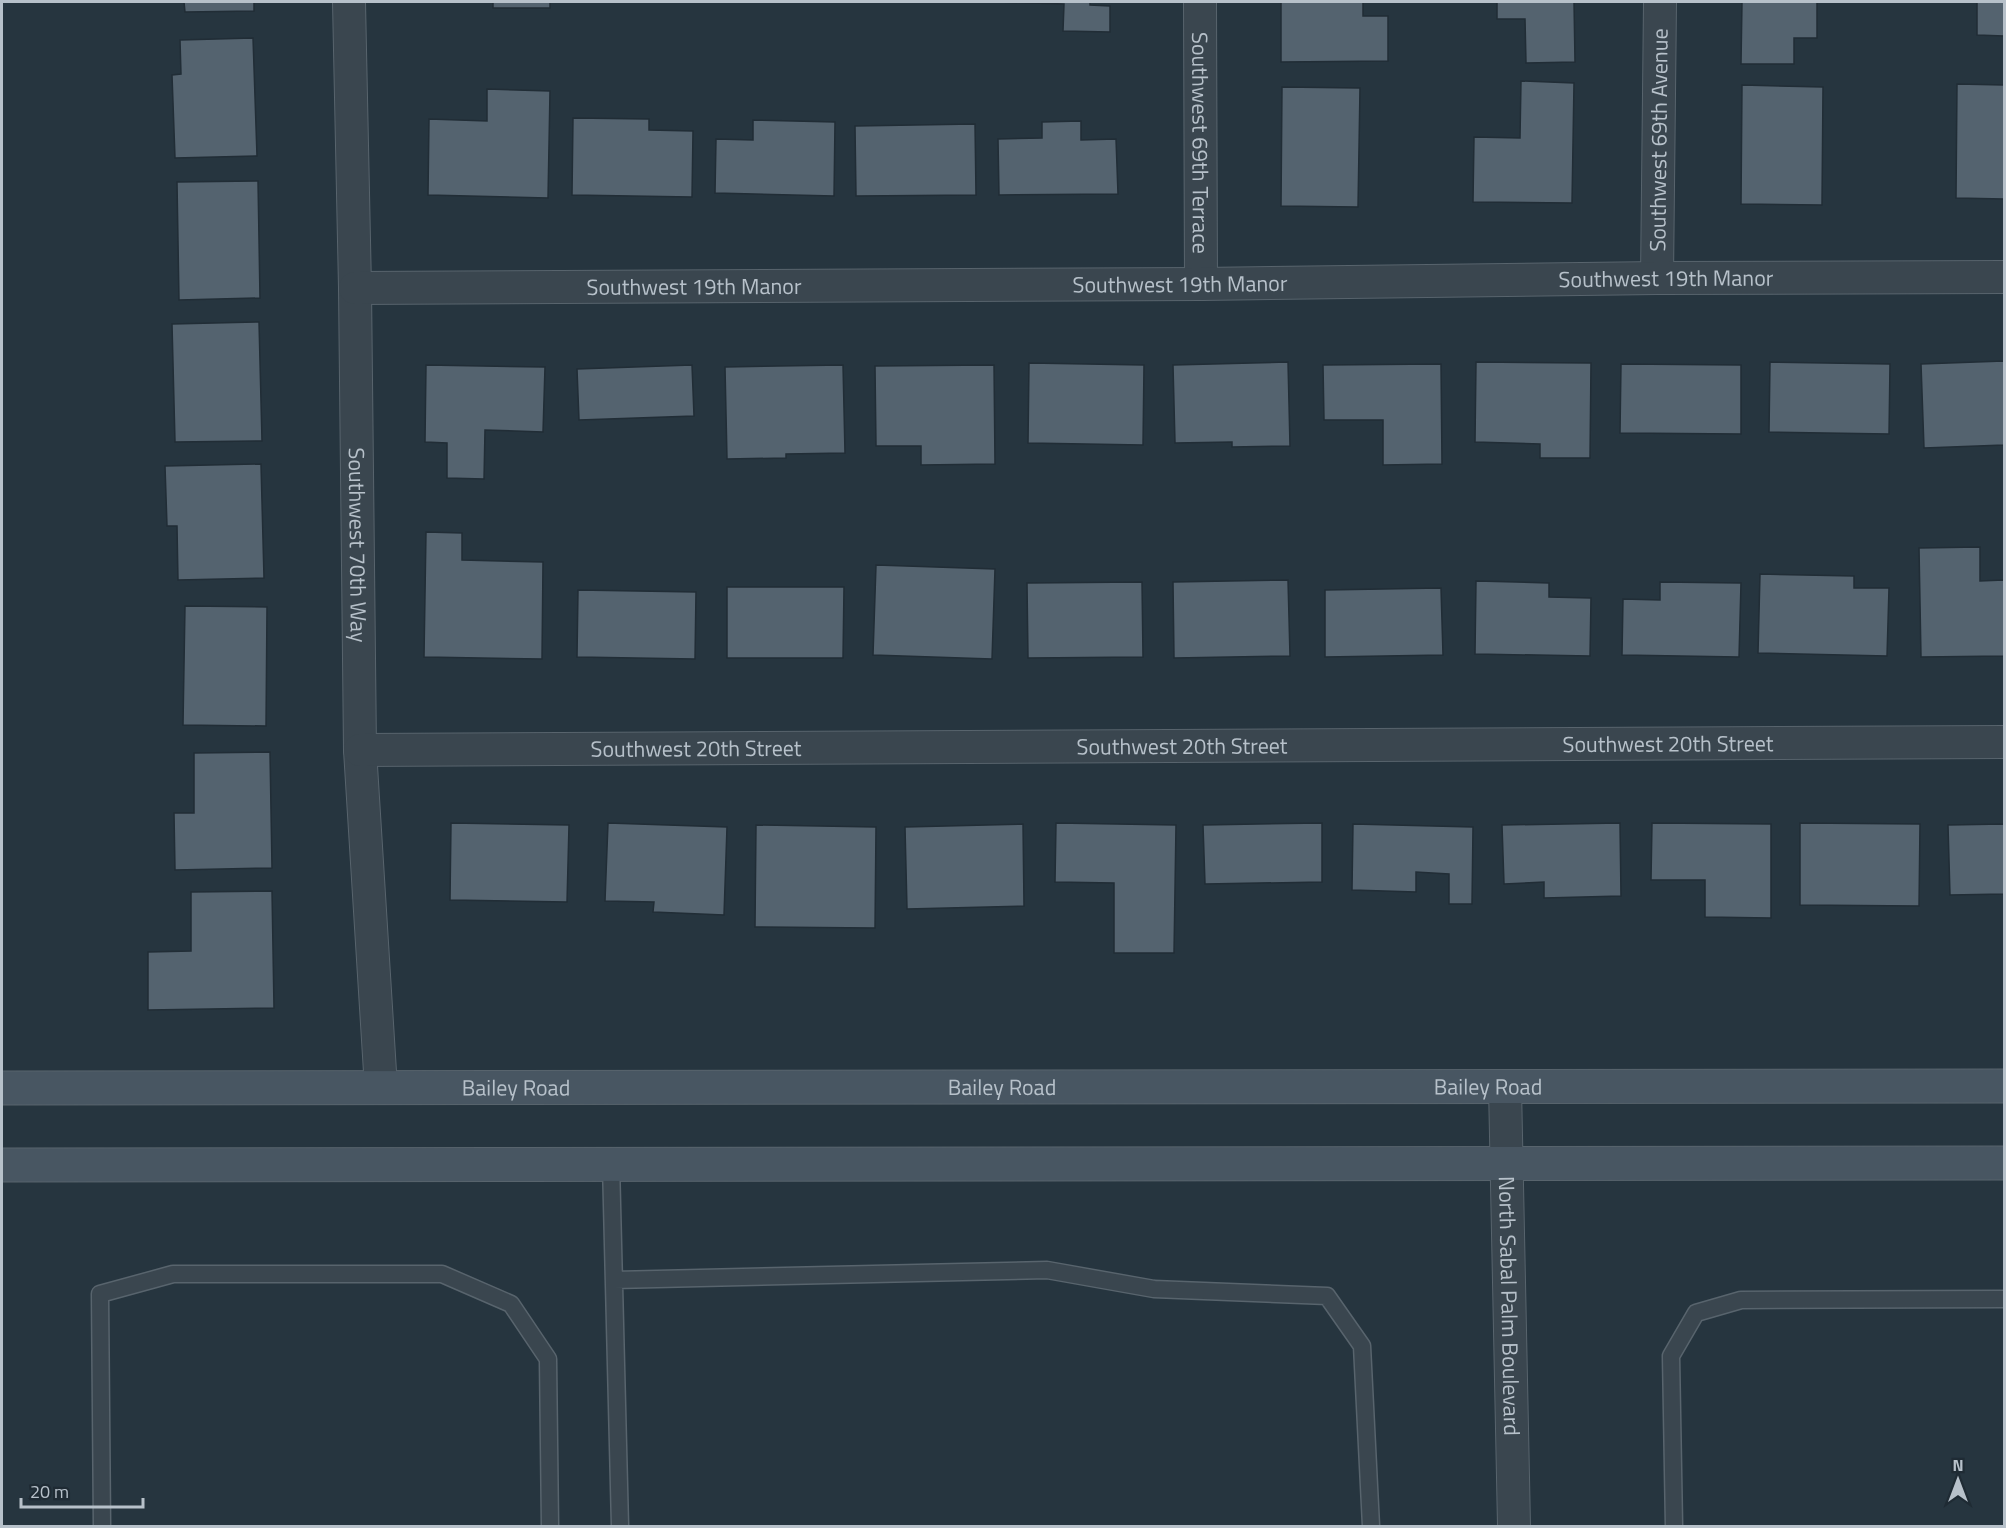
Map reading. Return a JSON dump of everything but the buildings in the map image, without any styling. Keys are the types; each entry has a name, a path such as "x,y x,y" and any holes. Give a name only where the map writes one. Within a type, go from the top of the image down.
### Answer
{"street":[{"name":"Southwest 70th Way","path":"349,2 360,750 381,1088"},
{"name":"Southwest 69th Terrace","path":"1200,2 1201,284"},
{"name":"Southwest 69th Avenue","path":"1656,278 1660,2"},
{"name":"Southwest 19th Manor","path":"355,288 2004,277"},
{"name":"Southwest 20th Street","path":"360,750 2004,742"},
{"name":"Bailey Road","path":"2,1088 2004,1086"},
{"name":"North Sabal Palm Boulevard","path":"1505,1087 1514,1527"},
{"path":"2,1165 2004,1163"}],"lane":[{"path":"610,1164 620,1527"},
{"path":"614,1280 1047,1269 1154,1289 1327,1296 1362,1346 1371,1527"},
{"path":"102,1527 100,1294 173,1274 442,1274 511,1304 548,1359 550,1527"},
{"path":"1674,1527 1671,1356 1696,1313 1741,1300 2004,1299"}]}
